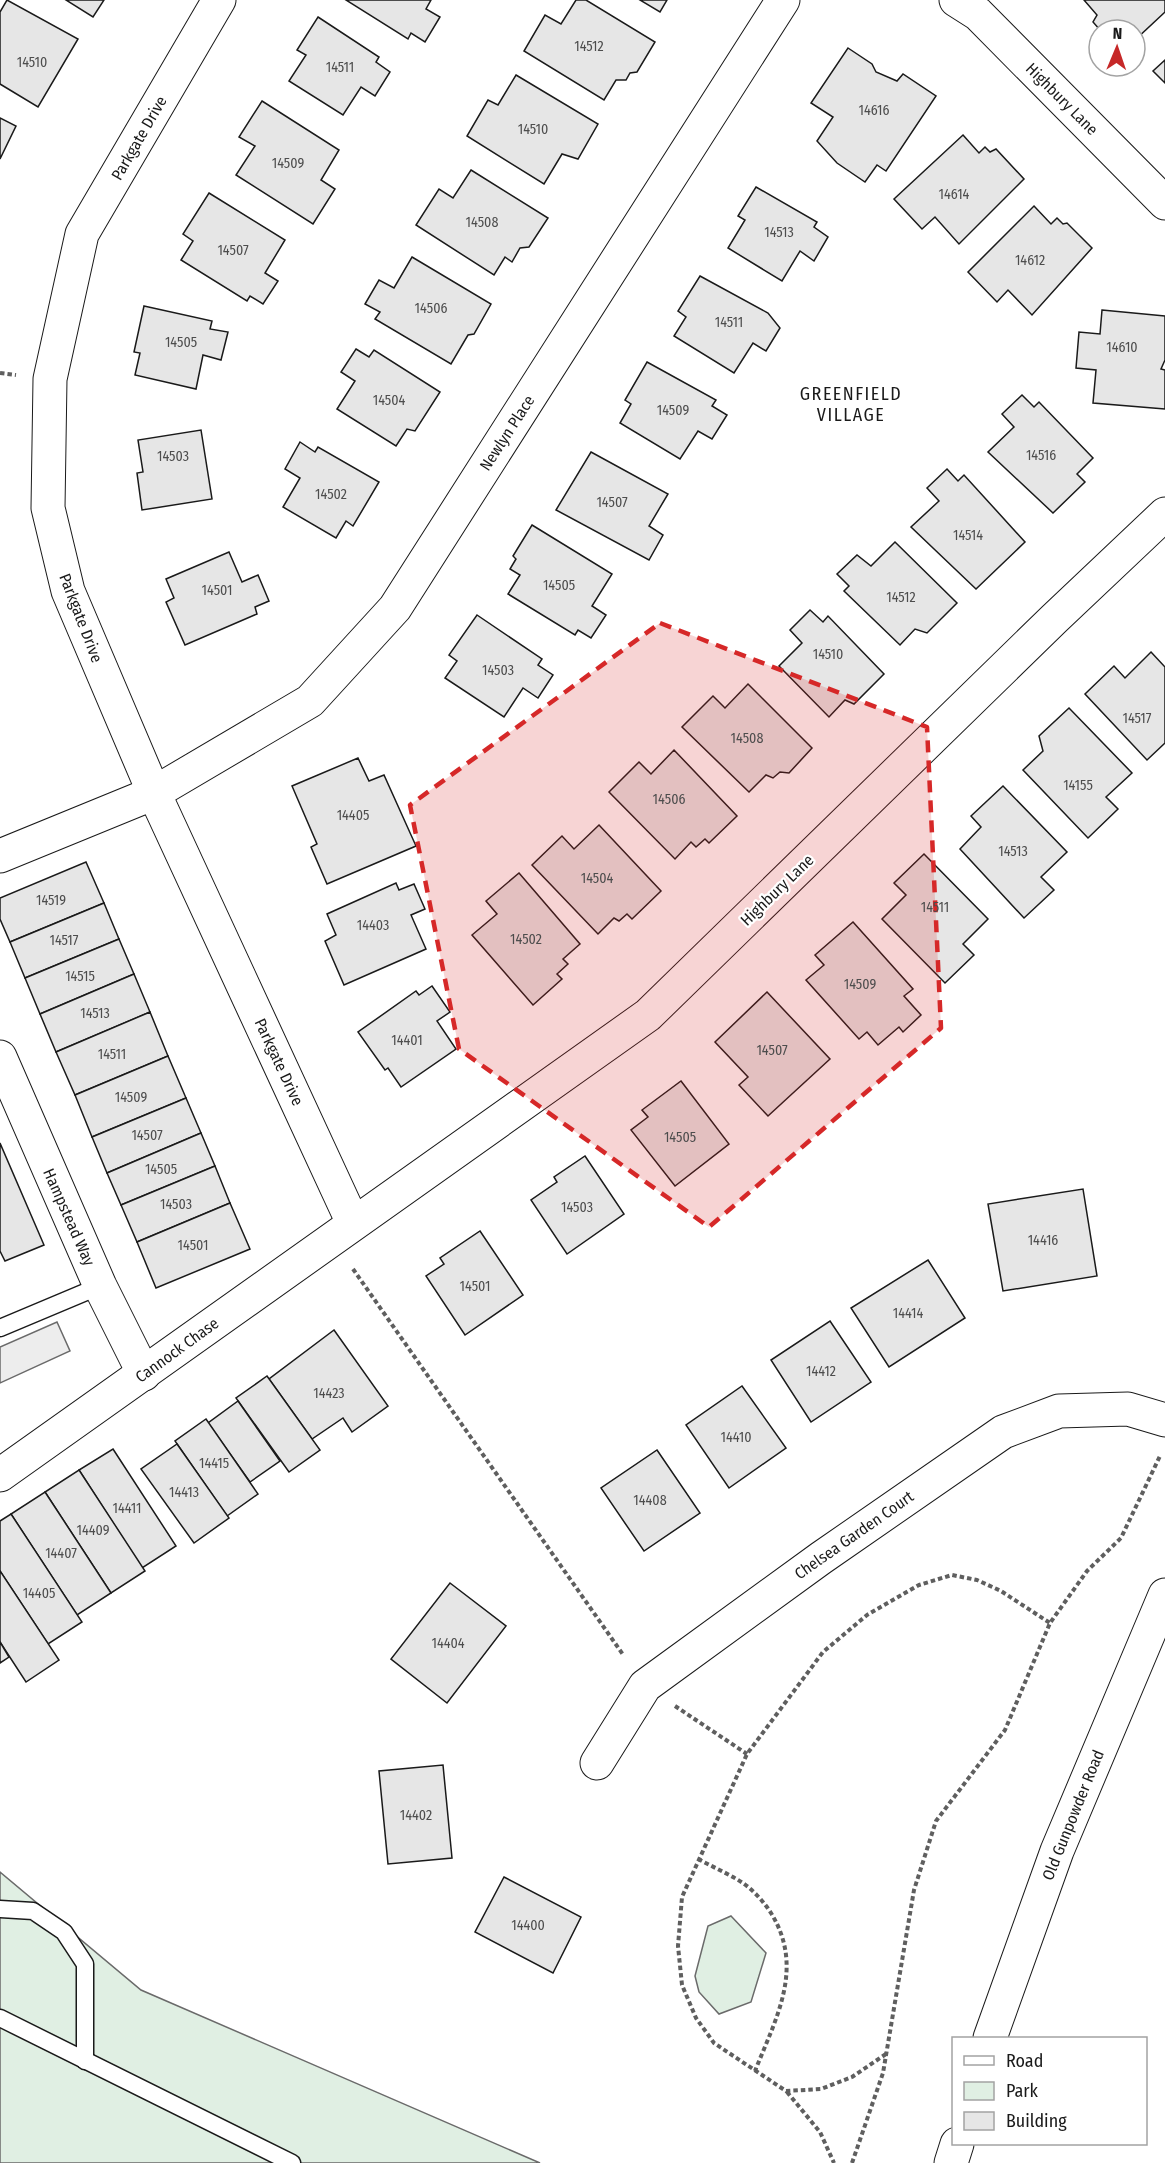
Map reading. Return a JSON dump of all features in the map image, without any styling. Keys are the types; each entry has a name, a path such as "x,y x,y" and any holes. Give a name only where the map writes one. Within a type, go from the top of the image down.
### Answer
{"street":[{"name":"Parkgate Drive","path":"219,0 82,234 50,379 48,508 68,591 343,1231"},
{"name":"Newlyn Place","path":"154,793 310,701 395,608 783,0"},
{"name":"Highbury Lane","path":"956,0 978,14 1165,203"},
{"name":"Highbury Lane","path":"343,1231 648,1016 1165,514"},
{"path":"0,856 154,793"},
{"name":"Hampstead Way","path":"3,1073 100,1286 144,1374"},
{"name":"Cannock Chase","path":"0,1475 343,1231"},
{"name":"Chelsea Garden Court","path":"597,1762 645,1686 830,1551 1003,1432 1059,1411 1128,1409 1165,1420"},
{"name":"Old Gunpowder Road","path":"990,2037 1058,1851 1165,1595"},
{"path":"951,2163 957,2145"}],"lane":[{"path":"0,1328 100,1286"},
{"path":"0,1909 33,1911 64,1932 85,1964 85,2061"},
{"path":"0,2018 292,2163"}],"path":[{"path":"343,1231 645,1686 747,1754"},
{"path":"852,2163 883,2073 914,1890 936,1821 1005,1730 1050,1623 1087,1571 1121,1538 1160,1454"},
{"path":"834,2163 820,2132 786,2091 714,2043 696,2018 682,1985 678,1946 682,1897 747,1754 823,1653 867,1615 919,1585 952,1575 977,1580 1001,1591 1050,1623"},
{"path":"698,1859 744,1884 765,1903 781,1929 788,1955 785,1990 780,2009 754,2071"},
{"path":"786,2091 821,2089 852,2077 886,2054"}],"highlighted area":[{"path":"660,623 927,727 941,1028 709,1227 459,1049 410,805"}],"green space":[{"path":"0,1872 141,1990 540,2163 0,2163"},
{"path":"731,1916 766,1953 751,2002 719,2014 699,1992 695,1976 708,1926"}],"shaded area":[{"path":"57,1322 70,1351 0,1383 0,1347"}],"building":[{"path":"7,0 78,39 38,107 0,84 0,12"},
{"path":"66,0 104,0 93,17"},
{"path":"346,0 431,0 426,9 440,17 425,42 411,33 408,39"},
{"path":"576,0 586,0 655,42 637,72 630,73 626,80 616,80 604,100 524,51 545,15 561,24"},
{"path":"640,0 667,0 660,12"},
{"path":"1084,0 1165,0 1165,12 1147,29 1147,18 1095,18 1097,15"},
{"path":"318,17 379,57 376,62 390,72 375,96 361,87 343,115 289,81 306,55 297,50"},
{"path":"848,48 872,64 876,72 897,81 903,74 936,96 886,171 877,165 865,182 837,163 817,141 833,117 811,103"},
{"path":"1165,60 1165,83 1153,71"},
{"path":"516,75 598,124 578,159 562,154 544,184 467,136 488,100 498,105"},
{"path":"262,101 339,150 321,180 335,189 313,224 236,175 255,146 239,137"},
{"path":"0,118 16,126 0,159"},
{"path":"963,135 979,153 985,147 990,152 996,149 1024,179 959,244 935,217 922,229 894,199"},
{"path":"471,170 548,218 529,247 520,248 512,262 505,257 494,275 416,225 439,189 453,198"},
{"path":"756,187 817,222 814,227 828,237 814,261 800,251 782,281 728,248 745,220 738,216"},
{"path":"209,193 285,240 265,273 278,281 263,304 250,296 247,301 181,260 193,241 183,234"},
{"path":"1034,206 1051,224 1057,218 1063,224 1067,223 1092,248 1032,315 1008,290 997,302 968,272"},
{"path":"412,257 491,304 474,334 468,335 451,364 375,319 380,312 365,304 379,280 394,288"},
{"path":"700,276 768,313 780,328 766,351 753,343 734,373 674,336 686,317 678,311"},
{"path":"144,306 212,321 210,329 228,332 221,360 203,355 196,389 135,375 140,353 134,352"},
{"path":"1102,310 1165,316 1165,360 1161,369 1165,370 1165,409 1093,403 1096,370 1076,368 1079,332 1100,334"},
{"path":"356,349 369,357 374,350 440,392 415,431 407,429 396,446 337,409 355,381 341,372"},
{"path":"647,362 716,400 712,406 727,415 712,439 698,431 680,459 620,423 631,404 625,400"},
{"path":"1022,395 1034,407 1039,402 1093,458 1077,474 1085,482 1053,513 988,452 1014,427 1002,414"},
{"path":"201,430 212,499 142,510 137,473 143,472 138,440"},
{"path":"300,442 315,452 318,447 379,482 353,526 346,521 336,538 283,507 300,478 285,469"},
{"path":"591,452 668,494 649,526 663,535 649,560 556,510"},
{"path":"947,469 958,481 964,475 1025,542 976,589 911,527 939,501 927,488"},
{"path":"532,525 612,574 592,606 606,615 591,638 578,630 575,635 508,594 520,575 510,569 516,559 513,556"},
{"path":"895,542 957,603 927,633 915,629 900,645 844,591 849,586 837,574 857,555 871,566"},
{"path":"229,552 242,582 258,575 269,601 255,607 257,614 185,645 166,602 174,598 166,579"},
{"path":"810,610 823,622 828,616 884,674 854,704 845,700 829,717 779,666 802,643 790,630"},
{"path":"477,615 542,659 538,665 553,675 538,698 523,688 504,717 445,678 457,661 449,655"},
{"path":"1151,652 1165,667 1165,743 1147,760 1085,694 1114,666 1125,678"},
{"path":"748,684 812,748 789,773 780,772 773,778 766,775 749,792 682,727 713,696 725,708"},
{"path":"1069,708 1132,773 1106,797 1118,809 1088,838 1023,770 1043,751 1039,736"},
{"path":"674,750 737,816 709,843 705,839 696,847 691,842 675,859 609,792 639,762 651,774"},
{"path":"358,758 369,781 384,775 416,846 327,884 311,847 317,844 292,786"},
{"path":"1003,786 1067,852 1041,877 1054,890 1024,918 960,849 981,827 971,816"},
{"path":"599,825 661,891 632,919 627,914 619,921 614,918 598,934 532,865 562,836 574,849"},
{"path":"924,854 988,919 963,944 974,955 945,983 882,919 906,895 894,883"},
{"path":"86,862 104,903 10,942 0,919 0,898"},
{"path":"519,873 580,944 563,959 568,964 557,974 562,979 533,1005 472,935 497,914 486,901"},
{"path":"396,883 399,890 414,884 425,909 411,915 426,949 344,985 325,941 336,935 327,914"},
{"path":"104,903 119,939 25,978 10,942"},
{"path":"853,922 913,989 904,996 921,1015 903,1032 899,1027 878,1045 867,1032 859,1039 806,980 824,965 815,955"},
{"path":"119,939 134,974 40,1014 25,978"},
{"path":"134,974 150,1012 56,1052 40,1014"},
{"path":"432,986 450,1012 437,1021 456,1049 401,1087 388,1068 385,1070 358,1032 416,991 419,995"},
{"path":"767,992 830,1059 768,1116 739,1085 748,1077 715,1042"},
{"path":"150,1012 168,1056 75,1095 56,1052"},
{"path":"168,1056 186,1098 92,1137 75,1095"},
{"path":"681,1081 729,1144 675,1186 631,1130 648,1117 642,1110"},
{"path":"186,1098 201,1133 107,1173 92,1137"},
{"path":"201,1133 215,1166 121,1205 107,1173"},
{"path":"0,1143 44,1245 5,1261 0,1251"},
{"path":"585,1156 624,1214 567,1254 531,1200 557,1182 554,1177"},
{"path":"215,1166 230,1203 137,1242 121,1205"},
{"path":"1083,1189 1097,1276 1003,1291 988,1204"},
{"path":"230,1203 250,1249 156,1288 137,1242"},
{"path":"480,1231 523,1295 465,1335 426,1276 444,1264 440,1258"},
{"path":"928,1260 965,1318 889,1367 851,1308"},
{"path":"830,1321 871,1382 811,1422 771,1360"},
{"path":"334,1330 388,1406 352,1432 343,1418 312,1439 269,1379"},
{"path":"267,1376 320,1450 289,1472 236,1398"},
{"path":"742,1386 786,1448 729,1488 686,1425"},
{"path":"238,1401 280,1461 250,1482 208,1423"},
{"path":"206,1419 258,1494 227,1516 175,1441"},
{"path":"177,1444 229,1518 194,1543 141,1469"},
{"path":"113,1449 176,1546 142,1568 79,1470"},
{"path":"657,1450 700,1513 644,1551 601,1488"},
{"path":"79,1470 145,1571 111,1593 45,1492"},
{"path":"45,1492 111,1593 77,1615 11,1514"},
{"path":"11,1514 82,1622 48,1644 0,1571 0,1521"},
{"path":"0,1571 59,1660 26,1682 0,1642"},
{"path":"450,1583 506,1626 447,1703 391,1659"},
{"path":"0,1642 9,1657 0,1663"},
{"path":"443,1765 452,1858 388,1864 379,1771"},
{"path":"504,1877 581,1917 553,1973 475,1932"}],"district":[{"name":"GREENFIELD VILLAGE","path":"851,404"}]}
